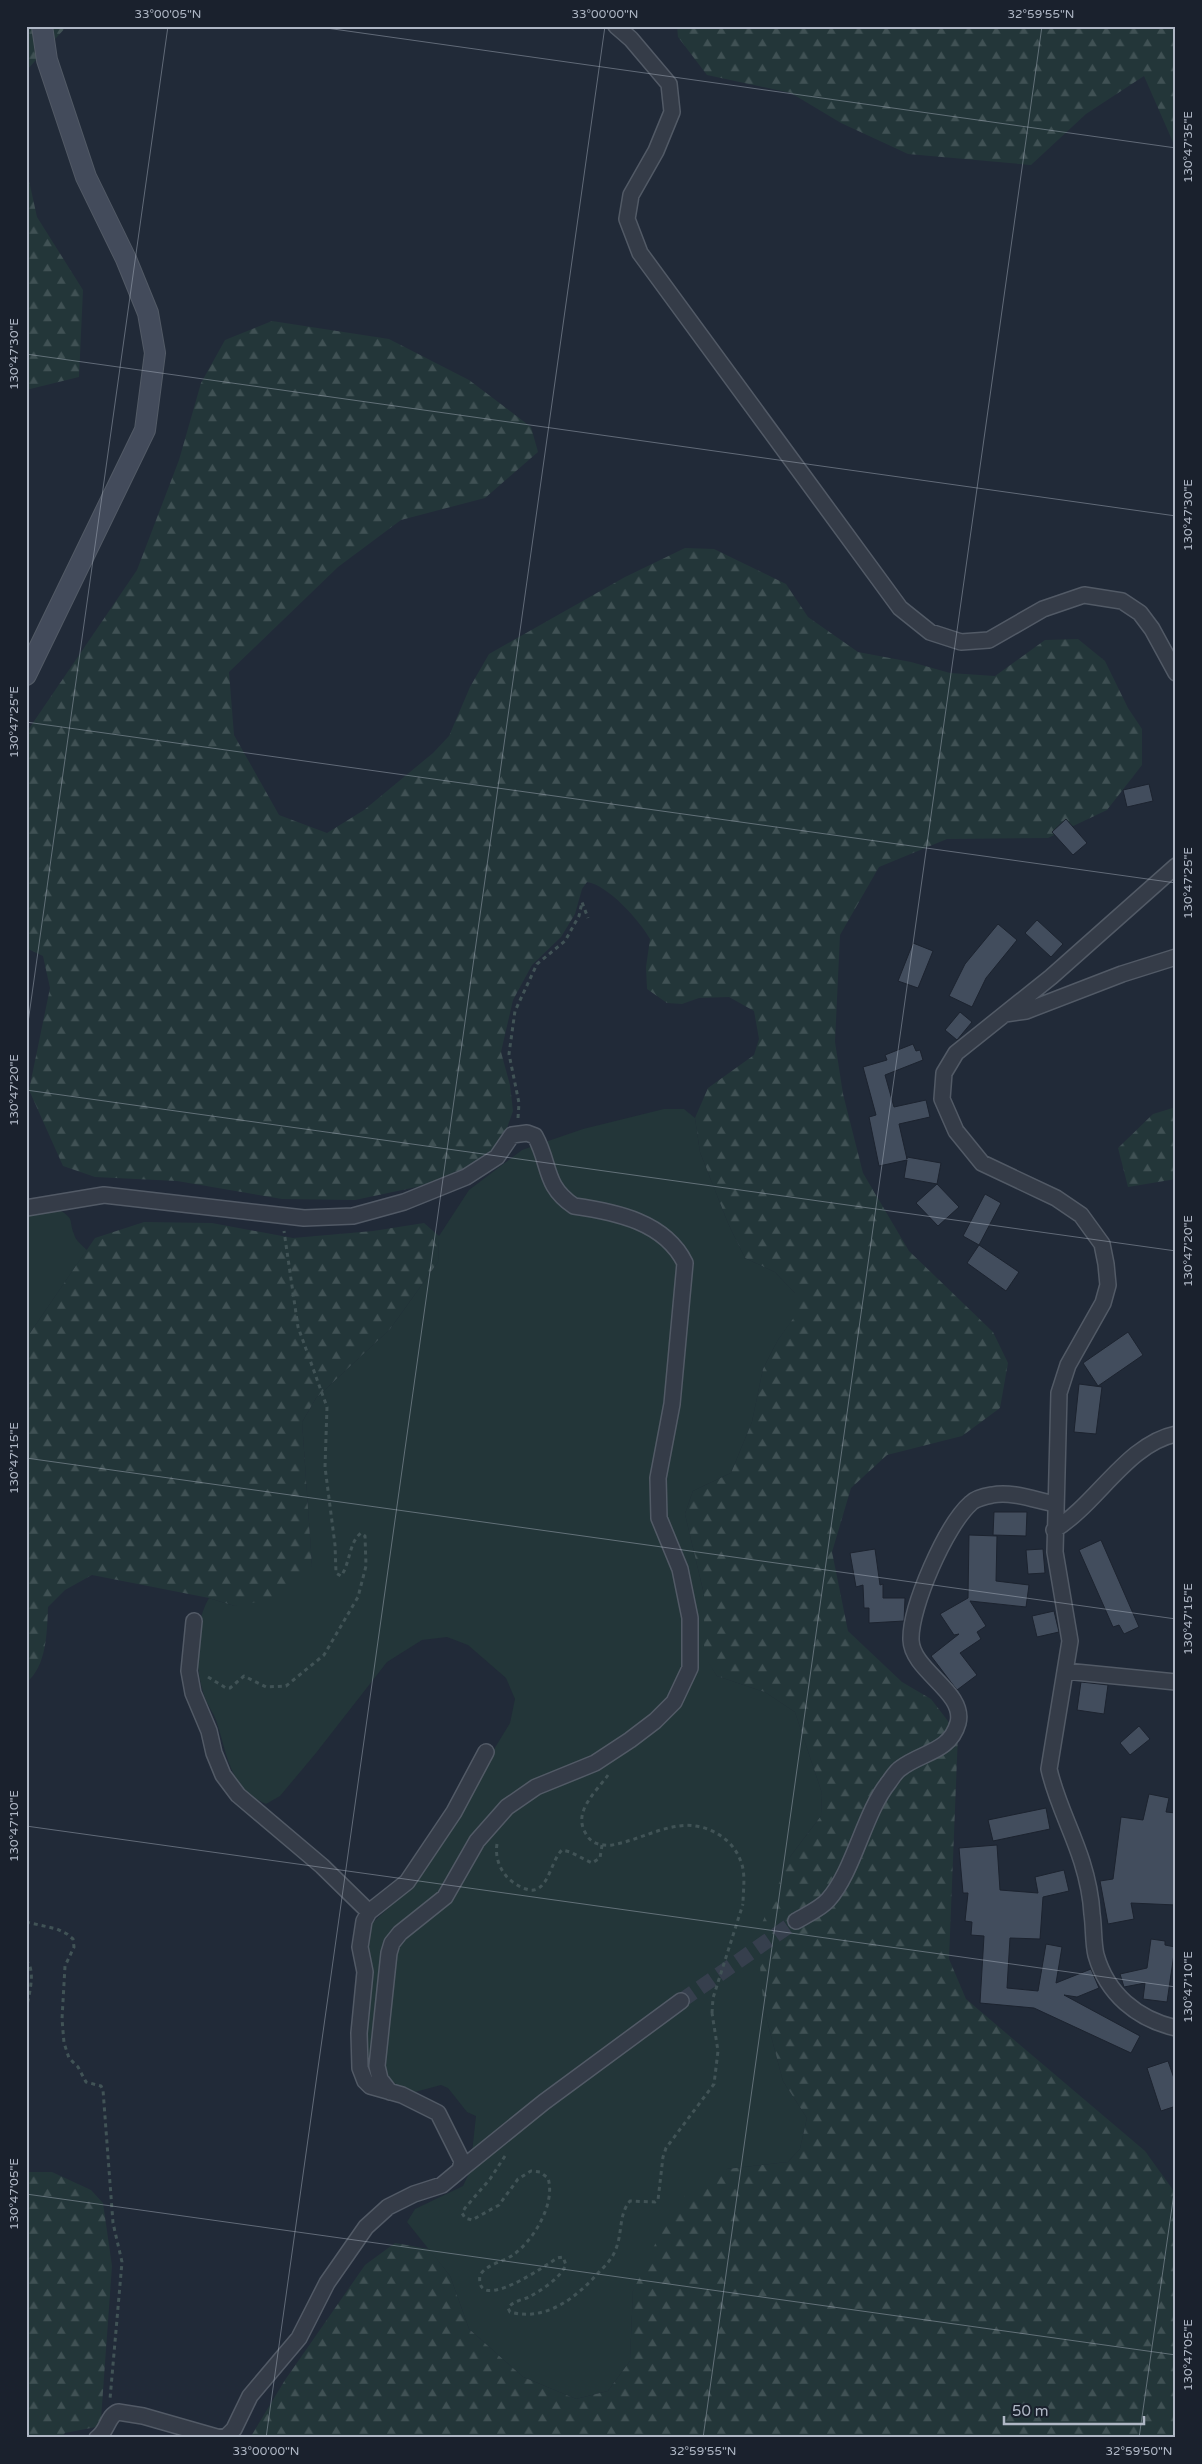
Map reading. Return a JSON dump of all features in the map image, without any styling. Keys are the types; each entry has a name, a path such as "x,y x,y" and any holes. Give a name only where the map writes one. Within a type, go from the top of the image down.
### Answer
{"street":[{"path":"26,675 145,430 155,353 148,313 126,259 86,177 47,60 42,26"},
{"path":"616,26 631,39 669,84 672,112 656,151 631,195 627,219 640,253 900,608 930,632 961,642 989,640 1043,609 1084,595 1122,601 1140,614 1152,630 1176,673"},
{"path":"1176,866 1058,971 956,1053 944,1073 942,1099 956,1132 982,1163 1056,1198 1080,1215 1102,1244 1108,1285 1103,1303 1068,1365 1059,1393 1054,1530 1055,1552 1070,1642 1049,1769 1053,1786 1070,1825 1082,1863 1091,1902 1096,1955 1113,1991 1138,2014 1158,2024 1176,2028"},
{"path":"1004,1014 1026,1011 1122,974 1176,957"},
{"path":"26,1208 104,1195 304,1218 352,1216 404,1202 466,1177 497,1158 512,1136 527,1133 535,1136 541,1146 549,1176 556,1192 565,1200 574,1206 635,1219 670,1242 680,1252 686,1263 672,1404 658,1478 659,1518 680,1569 690,1618 690,1668 674,1702 632,1739 595,1763 536,1788 507,1807 477,1841 445,1898 400,1933 392,1943 389,1953 377,2066 380,2078 390,2092"},
{"path":"1054,1530 1072,1519 1140,1450 1160,1437 1176,1434"},
{"path":"796,1922 827,1901 838,1883 887,1785 900,1768 945,1745 953,1735 958,1712 952,1698 916,1658 911,1642 912,1622 920,1596 939,1552 956,1521 972,1502 992,1495 1016,1495 1055,1504"},
{"path":"194,1621 189,1671 193,1693 210,1731 214,1754 223,1775 238,1795 322,1866 370,1912"},
{"path":"1065,1671 1176,1682"},
{"path":"460,2170 462,2161 438,2113 427,2106 370,2086 360,2068 360,2033 366,1972 360,1947 364,1921 370,1912 407,1882 454,1812 486,1752"},
{"path":"97,2438 104,2434 114,2414 143,2416 220,2438 227,2436 234,2429 250,2396 299,2338 327,2283 366,2227 388,2207 414,2194 442,2185 505,2133 680,2000"}],"path":[{"path":"516,1134 519,1103 509,1054 515,1011 537,964 565,941 579,916 582,902 588,918"},
{"path":"190,1648 207,1676 226,1688 230,1688 244,1676 266,1687 286,1686 324,1655 358,1597 362,1586 366,1548 363,1534 358,1535 341,1576 336,1573 335,1545 325,1467 327,1406 298,1327 284,1232"},
{"path":"505,2133 507,2144 499,2167 462,2213 465,2218 472,2220 490,2211 499,2205 526,2172 536,2171 548,2178 545,2210 531,2237 512,2256 485,2270 480,2279 485,2288 499,2290 508,2287 557,2258 565,2258 563,2271 554,2280 530,2296 512,2303 508,2308 514,2314 542,2312 569,2302 606,2264 615,2252 623,2213 630,2201 655,2202 658,2200 663,2156 666,2148 714,2084 718,2051 712,2013 713,1998 743,1904 742,1862 729,1844 714,1832 702,1827 679,1826 637,1839 602,1845 594,1843 588,1838 581,1821 586,1805 612,1770"},
{"path":"497,1840 496,1856 502,1871 520,1887 531,1891 540,1889 544,1884 562,1850 592,1863 600,1858 602,1845"},
{"path":"26,1922 56,1929 68,1934 73,1939 74,1947 64,1966 61,1997 64,2043 69,2058 78,2067 86,2082 101,2086 103,2090 113,2223 122,2262 109,2404 114,2414"},
{"path":"26,1960 30,1964 32,1973 26,2011"}],"green space":[{"path":"26,26 67,26 26,71"},
{"path":"677,26 1176,26 1176,149 1144,76 1086,114 1031,165 908,154 841,123 791,93 707,75 678,37"},
{"path":"26,167 37,217 83,290 79,377 26,390"},
{"path":"272,321 389,339 469,380 531,427 538,452 485,498 401,520 338,567 229,672 234,735 279,815 327,833 364,810 433,753 449,736 470,687 489,654 625,577 685,548 714,549 786,584 808,617 858,652 911,662 950,673 995,676 1045,640 1078,639 1105,661 1128,708 1142,729 1142,765 1107,810 1048,838 947,839 879,867 840,935 835,1042 843,1094 863,1173 909,1251 993,1332 1008,1363 1000,1408 962,1436 887,1455 851,1488 832,1552 848,1631 902,1682 931,1699 958,1734 949,1959 966,1999 1145,2151 1176,2194 1176,2438 250,2438 285,2380 365,2265 395,2243 429,2249 450,2276 469,2329 523,2377 576,2399 608,2391 630,2361 633,2291 665,2223 686,2194 727,2169 788,2162 800,2149 807,2118 783,2081 764,2009 757,1935 790,1857 821,1816 822,1793 795,1712 765,1692 717,1676 704,1656 704,1594 685,1514 693,1491 731,1473 752,1422 763,1369 778,1340 795,1316 795,1293 775,1272 745,1258 728,1223 700,1152 695,1118 708,1088 754,1055 759,1039 754,1011 729,997 699,998 682,1004 667,1003 647,989 646,967 650,939 623,905 604,890 587,882 582,889 575,914 561,937 532,965 513,1000 501,1052 510,1085 513,1111 506,1131 490,1153 461,1172 426,1185 355,1200 282,1199 177,1181 95,1177 63,1166 29,1090 50,988 43,956 26,948 26,733 137,570 179,460 201,383 225,340"},
{"path":"1176,1107 1176,1179 1128,1187 1118,1148 1153,1114"},
{"path":"664,1109 684,1109 695,1118 700,1152 728,1223 745,1258 775,1272 795,1293 795,1317 778,1340 763,1369 752,1422 731,1473 693,1491 685,1514 704,1594 705,1656 717,1676 765,1692 795,1712 822,1793 821,1816 790,1857 764,2009 783,2081 807,2118 800,2149 788,2162 727,2169 633,2291 630,2361 608,2391 576,2399 523,2377 469,2329 450,2276 407,2222 415,2209 463,2186 470,2171 476,2116 467,2112 448,2088 441,2085 415,2092 370,2077 366,2064 365,1938 370,1925 409,1889 510,1723 515,1699 506,1678 468,1645 447,1637 422,1640 387,1662 280,1796 266,1804 244,1789 232,1770 216,1719 204,1695 197,1659 197,1646 200,1620 209,1598 235,1606 312,1566 302,1422 316,1398 390,1329 438,1262 439,1236 469,1190 522,1150 583,1129"},
{"path":"58,1209 69,1218 76,1238 87,1250 26,1339 26,1214"},
{"path":"144,1222 212,1223 293,1238 373,1231 424,1223 439,1236 438,1262 390,1329 316,1398 302,1422 312,1566 287,1597 235,1606 209,1598 92,1575 65,1590 48,1607 46,1638 42,1658 33,1676 26,1683 26,1339 95,1238"},
{"path":"26,2172 52,2172 91,2190 103,2203 112,2266 101,2419 96,2427 65,2433 60,2438 26,2438"}],"building":[{"path":"1149,784 1153,801 1127,807 1123,790"},
{"path":"1066,819 1087,843 1073,855 1052,832"},
{"path":"1037,920 1063,944 1051,957 1025,933"},
{"path":"998,924 1017,940 986,978 972,1007 949,996 965,964"},
{"path":"913,943 933,951 918,988 898,981"},
{"path":"960,1012 972,1022 957,1040 945,1030"},
{"path":"913,1044 916,1051 920,1050 923,1060 885,1075 894,1107 926,1100 930,1117 899,1124 907,1159 907,1157 941,1163 937,1184 904,1178 907,1160 879,1166 869,1117 876,1115 863,1067 887,1060 885,1055"},
{"path":"937,1184 959,1207 938,1226 916,1203"},
{"path":"985,1194 1001,1203 979,1245 963,1236"},
{"path":"979,1245 1019,1272 1006,1291 967,1263"},
{"path":"1128,1332 1143,1355 1098,1386 1083,1363"},
{"path":"1079,1384 1102,1387 1096,1434 1074,1432"},
{"path":"994,1512 1027,1512 1026,1536 993,1535"},
{"path":"969,1535 997,1536 996,1581 1029,1585 1026,1607 970,1601 986,1626 977,1632 981,1639 960,1653 977,1675 957,1690 931,1656 959,1634 954,1635 940,1614 968,1598"},
{"path":"1101,1540 1139,1627 1124,1634 1119,1625 1113,1627 1079,1550"},
{"path":"875,1549 880,1585 883,1584 883,1598 905,1598 904,1621 869,1623 869,1608 864,1608 863,1585 856,1587 850,1553"},
{"path":"1043,1549 1045,1573 1028,1574 1026,1550"},
{"path":"1054,1611 1059,1632 1037,1637 1032,1616"},
{"path":"1081,1682 1108,1685 1104,1714 1077,1710"},
{"path":"1139,1726 1150,1739 1130,1755 1120,1743"},
{"path":"1149,1794 1169,1798 1166,1812 1176,1813 1176,1905 1131,1903 1134,1919 1108,1924 1100,1881 1113,1879 1121,1817 1143,1820"},
{"path":"1046,1808 1050,1829 993,1841 988,1820"},
{"path":"997,1845 1000,1890 1038,1893 1035,1877 1064,1870 1069,1891 1043,1897 1040,1939 1010,1938 1007,1988 1038,1991 1046,1944 1062,1947 1056,1983 1091,1969 1099,1988 1077,1997 1064,1995 1140,2036 1131,2053 1034,2008 980,2003 984,1936 971,1935 972,1922 965,1921 968,1893 963,1893 959,1848"},
{"path":"1151,1939 1165,1941 1165,1945 1175,1947 1167,2002 1143,1999 1145,1983 1124,1987 1120,1974 1147,1968"},
{"path":"1168,2061 1176,2084 1176,2106 1161,2111 1147,2068"}],"tunnel":[{"path":"681,2001 796,1921"}]}
